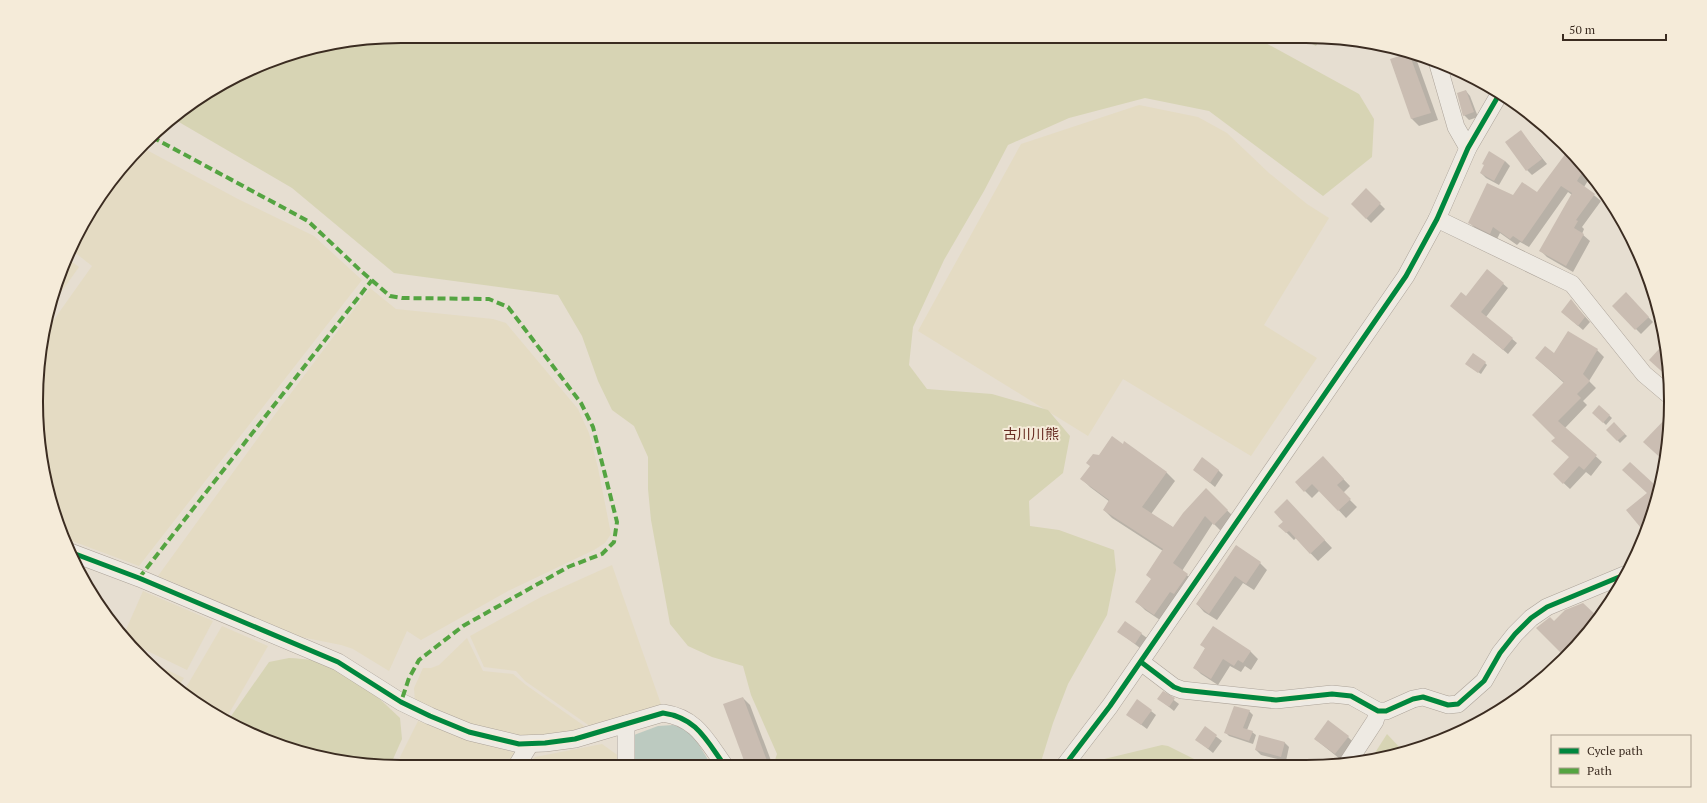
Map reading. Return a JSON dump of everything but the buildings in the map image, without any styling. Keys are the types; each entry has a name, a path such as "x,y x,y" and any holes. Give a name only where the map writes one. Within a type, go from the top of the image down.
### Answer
{"street":[{"path":"1439,69 1456,127 1468,148"},
{"path":"1069,760 1141,662 1406,276 1437,219 1468,148 1497,98"},
{"path":"1437,219 1572,284 1644,374 1664,391"},
{"path":"78,555 139,578 338,662 401,702 469,732 519,744 530,744 575,739 663,713 676,715 690,722 701,733 721,760"},
{"path":"1141,662 1174,687 1182,690 1276,700 1339,695 1352,696 1378,711 1386,711 1413,699 1423,697 1448,705 1458,704 1484,681 1500,653 1531,618 1547,607 1618,578"},
{"path":"1352,757 1375,721 1378,711"},
{"path":"626,724 626,760"},
{"path":"520,760 530,744"}],"shaded area":[{"path":"1266,43 1359,94 1374,119 1372,157 1323,196 1209,111 1145,98 1069,118 1008,145 984,191 944,260 913,327 909,365 927,389 992,394 1048,410 1070,436 1063,473 1029,501 1030,526 1059,530 1114,550 1116,570 1107,615 1068,684 1053,723 1042,760 775,760 777,754 751,695 743,666 712,657 688,646 670,624 651,520 648,489 648,457 634,426 612,410 598,381 582,336 558,295 394,273 292,188 178,121 202,103 222,91 264,70 309,55 355,46 378,44"},
{"path":"1139,105 1198,117 1227,133 1269,173 1307,204 1329,218 1264,325 1317,358 1251,456 1123,379 1088,436 918,331 1021,144"},
{"path":"146,150 238,199 314,236 362,280 139,566 71,541 55,494 46,448 43,402 44,378 46,355 52,322 92,266 75,253 103,202 117,183"},
{"path":"71,262 79,267 59,294"},
{"path":"370,288 396,309 493,319 506,323 578,409 589,433 598,468 611,534 605,543 594,550 508,591 421,640 407,631 389,671 353,649 301,637 158,576 276,413"},
{"path":"612,565 662,707 594,729 525,681 516,671 484,667 470,636 541,597"},
{"path":"143,591 213,621 187,670 142,648 126,630"},
{"path":"222,626 268,646 228,715 202,700 186,688"},
{"path":"467,638 483,671 513,674 526,685 590,730 526,739 466,724 415,702 414,688 423,668 431,668 439,665"},
{"path":"289,658 311,660 348,675 370,691 400,718 402,739 393,760 355,757 309,748 264,733 231,717 269,662"},
{"path":"161,667 184,678 180,684"},
{"path":"418,721 515,753 511,760 399,760"},
{"path":"673,725 685,729 694,737 708,760 632,760 634,735 658,726"},
{"path":"1387,734 1400,747 1398,748 1375,753"},
{"path":"602,744 620,757 618,760 532,760 535,757"},
{"path":"1162,745 1168,746 1196,760 1100,760"}],"marked path":[{"path":"157,140 308,221 390,296 402,298 489,299 508,307 581,403 593,427 617,522 614,542 602,554 568,567 463,626 419,660 409,678 401,702"},
{"path":"139,578 372,280"}],"cycle path":[{"path":"1069,760 1110,706 1406,276 1437,219 1468,148 1497,98"},
{"path":"78,555 139,578 338,662 401,702 469,732 519,744 545,743 575,739 663,713 675,716 693,725 706,739 721,760"},
{"path":"1141,662 1174,687 1182,690 1276,700 1332,694 1351,696 1378,711 1386,711 1413,699 1423,697 1448,705 1458,704 1484,681 1500,653 1515,634 1531,618 1547,607 1618,578"}],"district":[{"name":"古川川熊","path":"1031,434"}]}
